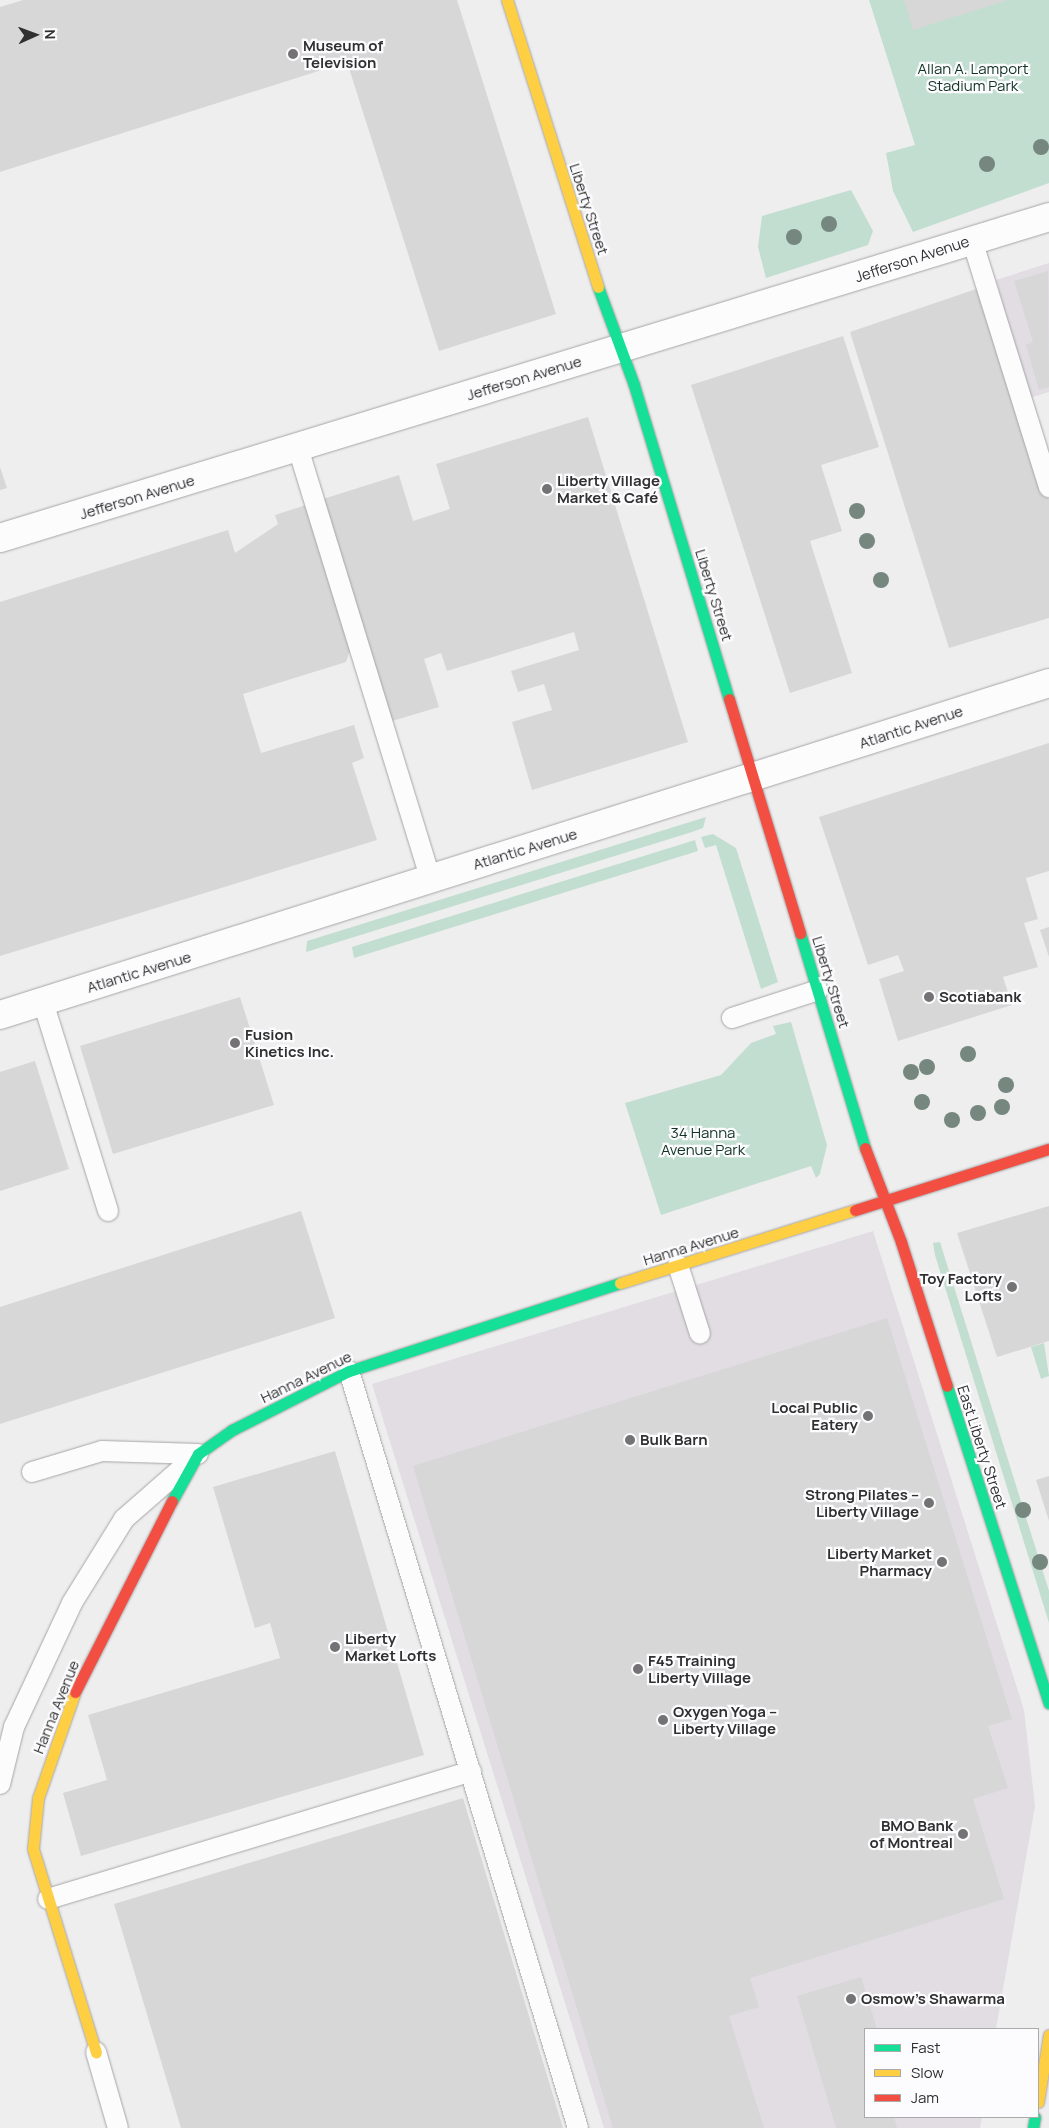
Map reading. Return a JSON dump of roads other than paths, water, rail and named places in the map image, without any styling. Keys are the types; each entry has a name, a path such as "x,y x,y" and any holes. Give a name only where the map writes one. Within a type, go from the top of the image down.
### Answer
{"street":[{"name":"Liberty Street","path":"507,0 755,777 868,1159 885,1200"},
{"name":"Jefferson Avenue","path":"0,538 1049,217"},
{"name":"Atlantic Avenue","path":"0,1015 1049,683"},
{"name":"Hanna Avenue","path":"96,2052 33,1849 38,1798 72,1699 132,1574 198,1454 232,1430 349,1371 678,1265 1049,1149"},
{"name":"East Liberty Street","path":"885,1200 1049,1703"},
{"path":"1039,2096 1049,2035"}],"lane":[{"path":"972,240 1044,450 1049,487"},
{"path":"298,448 430,879"},
{"path":"732,1018 818,990"},
{"path":"43,1002 108,1211"},
{"path":"678,1265 700,1334"},
{"path":"349,1371 578,2128"},
{"path":"32,1472 102,1451 198,1454"},
{"path":"0,1784 14,1727 72,1603 124,1519 198,1454"},
{"path":"48,1900 470,1771"},
{"path":"96,2052 118,2128"}],"place":[{"name":"Museum of Television","path":"293,54"},
{"name":"Liberty Village Market & Café","path":"547,489"},
{"name":"Scotiabank","path":"929,997"},
{"name":"Fusion Kinetics Inc.","path":"235,1043"},
{"name":"Toy Factory Lofts","path":"1012,1287"},
{"name":"Local Public Eatery","path":"868,1416"},
{"name":"Bulk Barn","path":"630,1440"},
{"name":"Strong Pilates – Liberty Village","path":"929,1503"},
{"name":"Liberty Market Pharmacy","path":"942,1562"},
{"name":"Liberty Market Lofts","path":"335,1647"},
{"name":"F45 Training Liberty Village","path":"638,1669"},
{"name":"Oxygen Yoga – Liberty Village","path":"663,1720"},
{"name":"BMO Bank of Montreal","path":"963,1834"},
{"name":"Osmow’s Shawarma","path":"851,1999"}],"park label":[{"name":"Allan A. Lamport Stadium Park","path":"973,76"},
{"name":"34 Hanna Avenue Park","path":"703,1140"}]}
